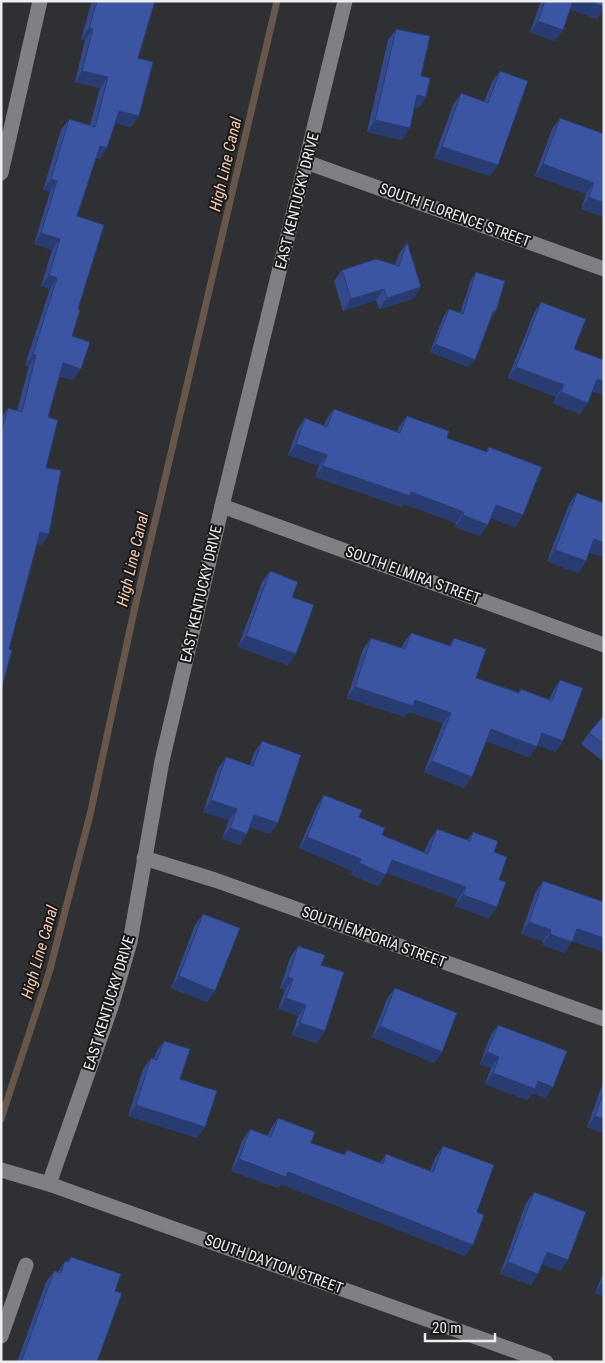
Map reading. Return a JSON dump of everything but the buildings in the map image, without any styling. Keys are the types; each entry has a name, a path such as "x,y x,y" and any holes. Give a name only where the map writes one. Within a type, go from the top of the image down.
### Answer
{"street":[{"path":"1,173 40,1"},
{"name":"EAST KENTUCKY DRIVE","path":"49,1184 119,981 130,942 162,761 345,1"},
{"name":"SOUTH FLORENCE STREET","path":"306,162 604,269"},
{"name":"SOUTH ELMIRA STREET","path":"222,506 604,645"},
{"name":"SOUTH EMPORIA STREET","path":"144,858 215,880 604,1020"},
{"name":"SOUTH DAYTON STREET","path":"1,1170 49,1184 520,1357 546,1362"},
{"path":"1,1336 26,1265"}],"waterway":[{"name":"High Line Canal","path":"1,1119 49,973 90,815 134,611 277,1"}]}
